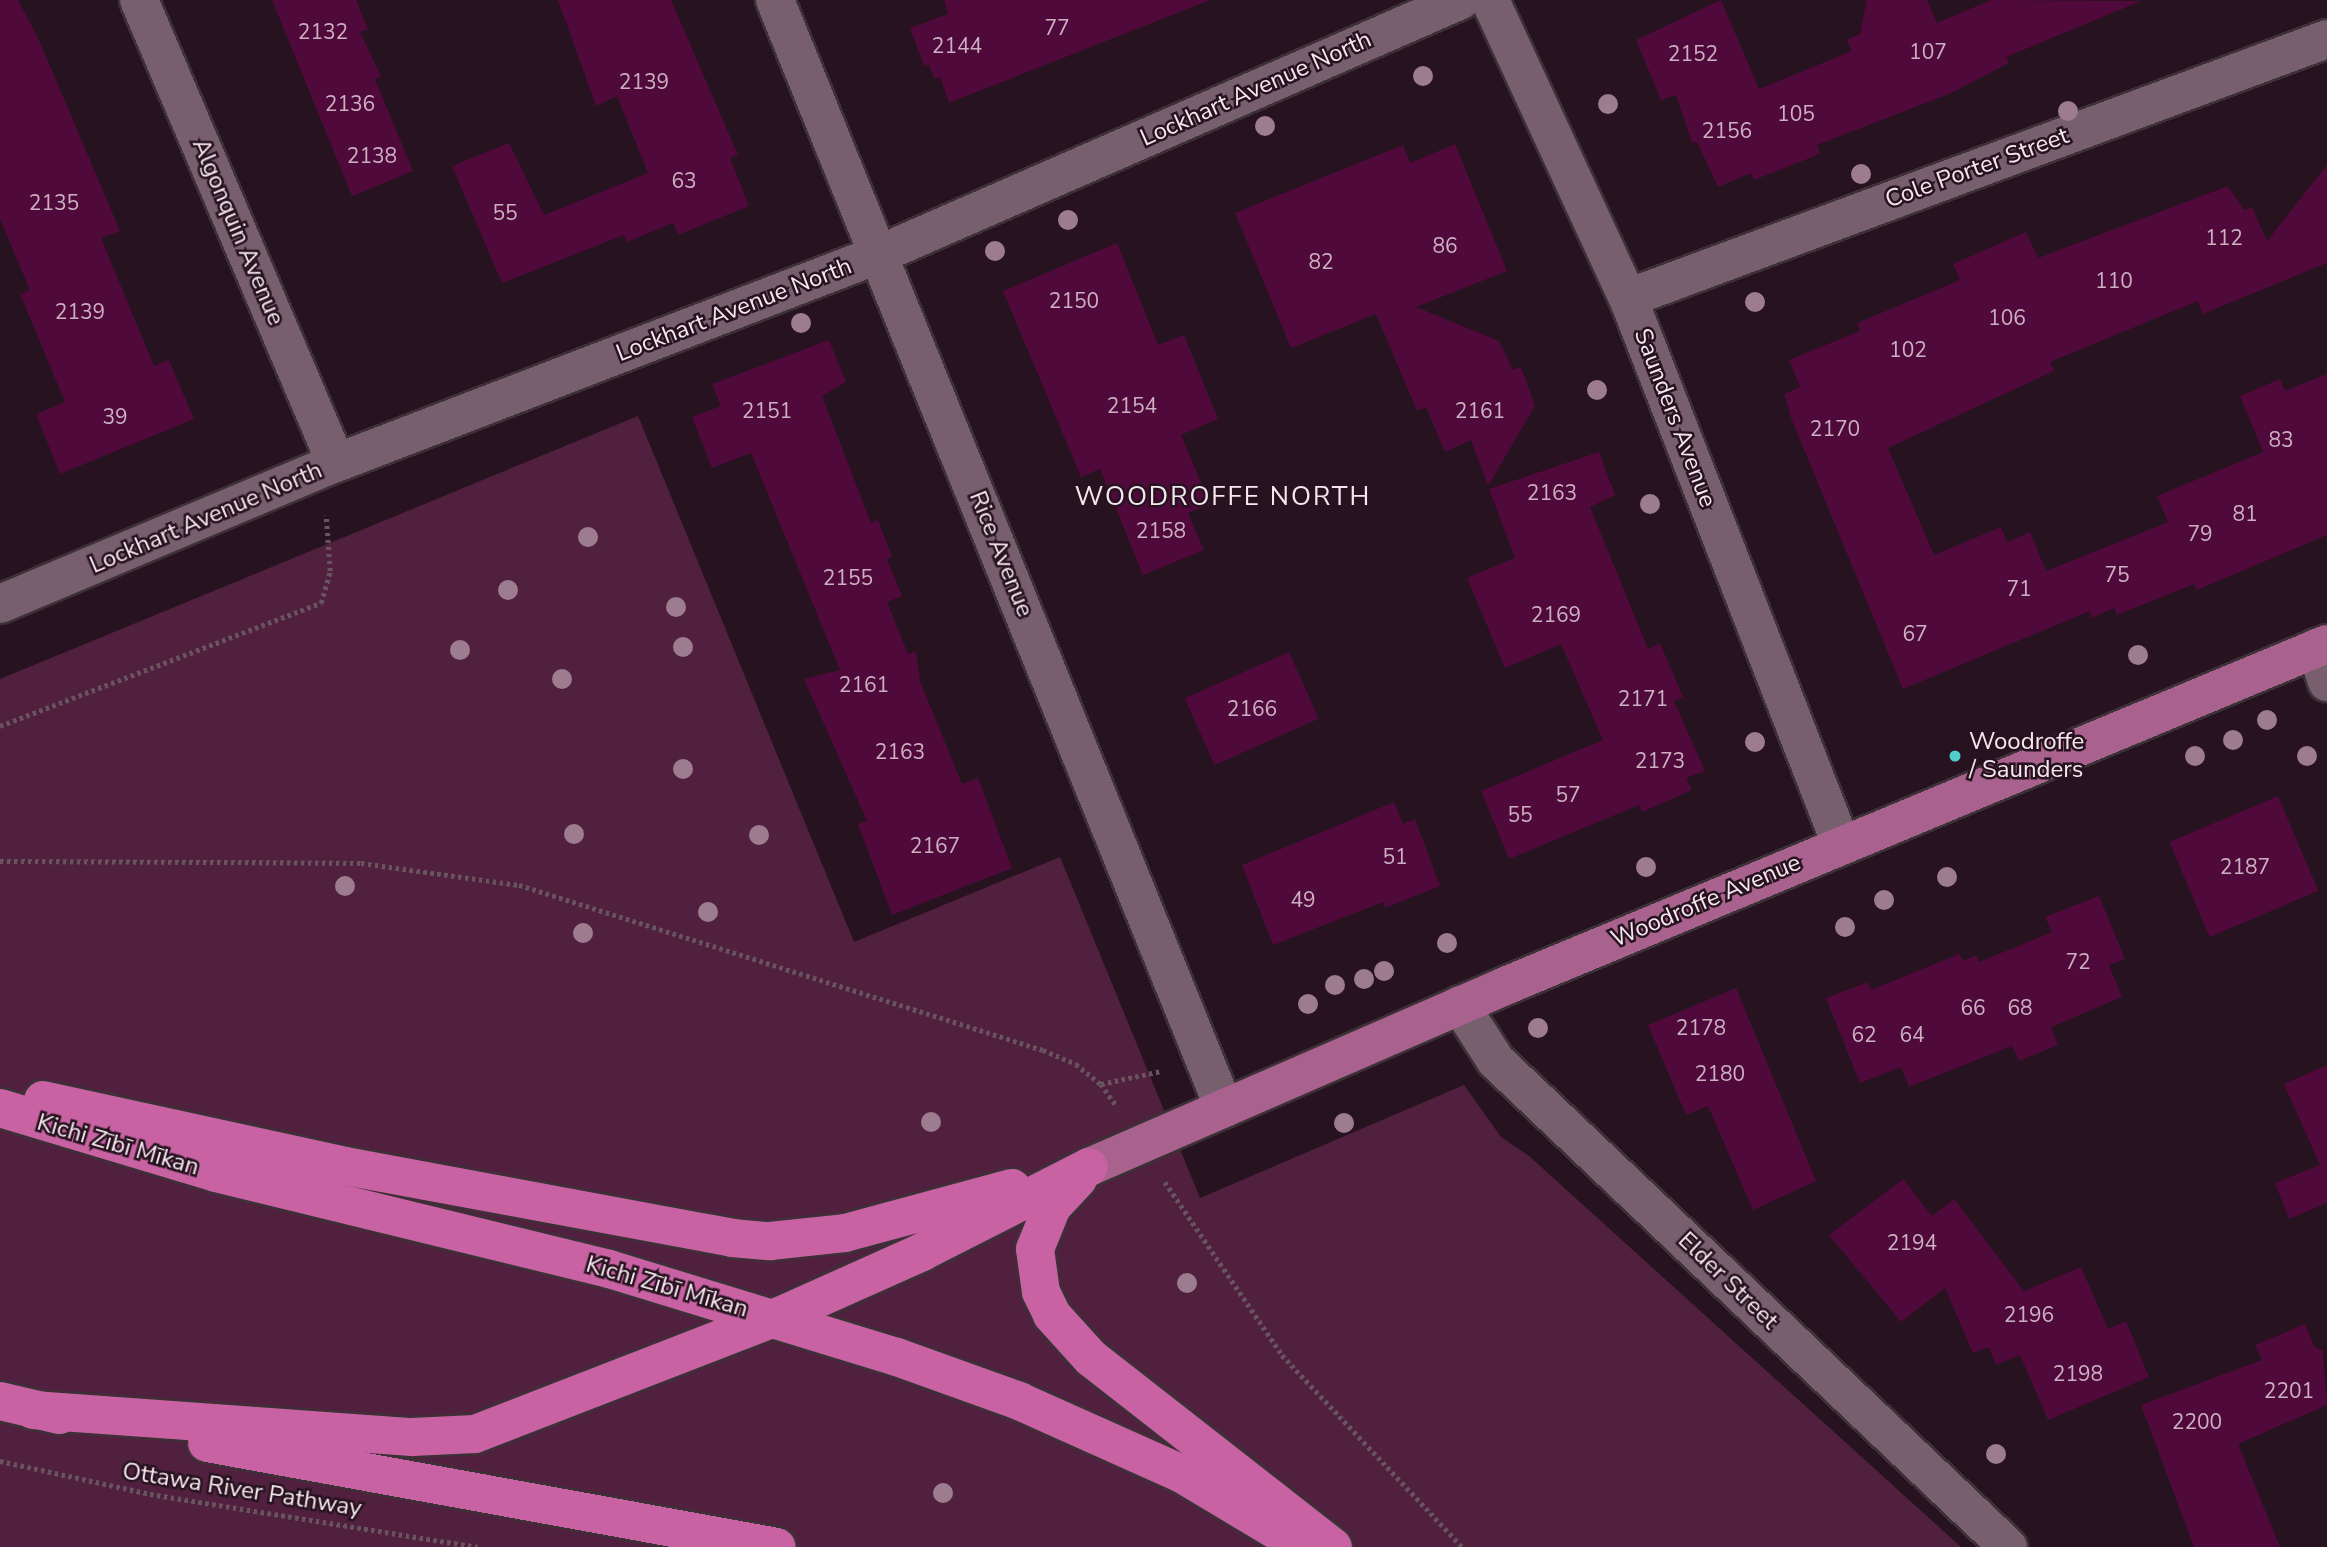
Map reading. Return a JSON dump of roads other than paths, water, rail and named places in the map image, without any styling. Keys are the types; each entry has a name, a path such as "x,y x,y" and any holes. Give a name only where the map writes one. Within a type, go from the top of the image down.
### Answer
{"highway":[{"path":"0,1091 345,1166 678,1230 770,1241 845,1233 1089,1167"},
{"name":"Kichi Zībī Mīkan","path":"0,1108 216,1173 609,1269 776,1317 1019,1401 1182,1474 1304,1547"},
{"path":"17,1406 412,1437 475,1434 776,1317 922,1252 1089,1167"},
{"path":"1089,1167 1052,1207 1035,1249 1041,1292 1052,1315 1091,1358 1333,1547"},
{"path":"17,1406 777,1547"}],"main road":[{"name":"Woodroffe Avenue","path":"1089,1167 1460,1005 1841,844 2323,658"}],"street":[{"name":"Algonquin Avenue","path":"139,0 330,466"},
{"name":"Rice Avenue","path":"775,0 1224,1108"},
{"name":"Lockhart Avenue North","path":"0,604 330,466 880,254 1461,0"},
{"name":"Saunders Avenue","path":"1490,0 1628,298 1841,844"},
{"name":"Cole Porter Street","path":"1628,298 2327,39"},
{"name":"Elder Street","path":"1460,1005 1496,1061 2008,1547"}],"place":[{"name":"Woodroffe / Saunders","path":"1955,756"}],"district":[{"name":"WOODROFFE NORTH","path":"1223,497"}]}
